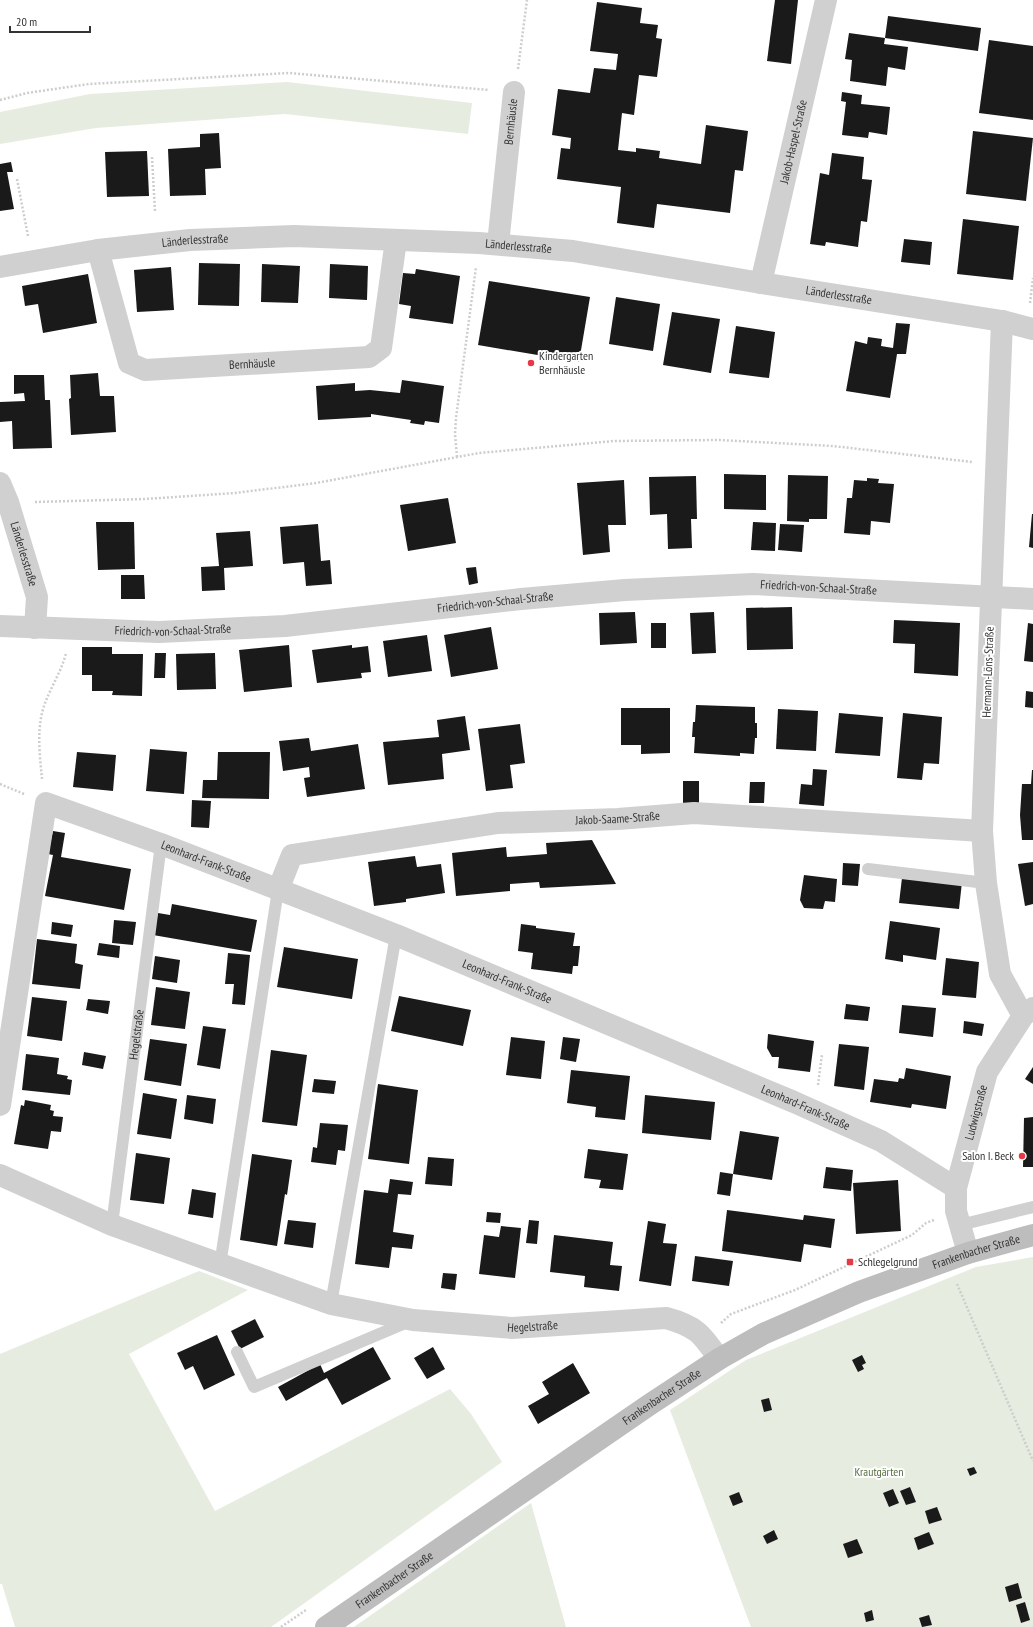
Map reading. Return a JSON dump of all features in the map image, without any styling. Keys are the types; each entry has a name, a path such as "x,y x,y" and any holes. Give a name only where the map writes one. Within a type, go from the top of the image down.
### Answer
{"main road":[{"name":"Frankenbacher Straße","path":"326,1627 642,1410 719,1359 763,1334 859,1292 968,1253 1033,1235"}],"street":[{"name":"Jakob-Haspel-Straße","path":"761,283 826,0"},
{"name":"Bernhäusle","path":"488,244 514,92"},
{"name":"Länderlesstraße","path":"0,267 98,250 190,240 279,237 488,244 573,251 761,283 1002,321 1033,329"},
{"name":"Bernhäusle","path":"98,250 129,363 144,370 369,357 381,348 396,240"},
{"name":"Hermann-Löns-Straße","path":"1002,321 982,832 986,883 1000,974 1028,1012"},
{"name":"Länderlesstraße","path":"4,492 37,597 35,628"},
{"name":"Friedrich-von-Schaal-Straße","path":"0,626 159,632 285,626 529,598 625,590 753,584 1033,598"},
{"name":"Leonhard-Frank-Straße","path":"46,803 161,844 396,935 815,1112 881,1141 956,1188"},
{"path":"0,1104 46,803"},
{"name":"Jakob-Saame-Straße","path":"278,890 292,855 498,824 618,819 694,813 982,832"},
{"name":"Ludwigstraße","path":"968,1253 956,1211 956,1188 987,1072 1028,1012"},
{"name":"Hegelstraße","path":"0,1175 112,1225 331,1304 413,1320 512,1328 666,1318 685,1323 704,1337 719,1359"}],"lane":[{"name":"Hegelstraße","path":"112,1225 161,844"},
{"path":"868,869 986,883"},
{"path":"220,1265 278,890"},
{"path":"331,1304 396,935"},
{"path":"960,1225 1033,1207"},
{"path":"237,1352 254,1387 413,1320"}],"path":[{"name":"Bernhäusle","path":"514,92 527,0"},
{"path":"0,100 27,93 90,84 289,73 514,92"},
{"path":"152,157 155,212"},
{"path":"17,179 24,220 35,260"},
{"path":"457,457 455,434 456,418 488,244"},
{"path":"4,492 145,499 235,493 316,483 479,453 614,441 719,440 833,446 996,465"},
{"path":"46,803 42,788 40,752 42,714 63,666 70,628"},
{"path":"815,1112 822,1054"},
{"path":"956,1283 1033,1461"}],"green space":[{"path":"287,82 472,103 468,134 285,114 96,128 0,144 0,112 90,94"},
{"name":"Krautgärten","path":"1033,1257 1033,1627 751,1627 670,1410 746,1360 976,1267"},
{"path":"199,1271 248,1290 129,1354 215,1511 450,1389 471,1414 502,1462 271,1627 15,1627 2,1584 0,1584 0,1354"},
{"path":"531,1503 566,1627 354,1627"}],"building":[{"path":"775,0 798,0 791,64 767,61"},
{"path":"597,2 642,8 640,23 658,25 656,38 662,39 657,77 639,75 634,115 622,113 618,150 636,152 636,148 660,151 659,158 701,164 706,125 748,131 743,171 735,170 730,213 657,204 654,228 617,223 621,187 557,179 561,148 570,149 571,138 552,135 558,89 590,93 594,68 616,70 618,54 590,51"},
{"path":"888,16 981,28 978,51 885,38"},
{"path":"849,33 885,38 884,44 908,47 905,70 888,67 886,86 850,81 852,60 845,59"},
{"path":"989,40 1033,46 1033,120 979,113"},
{"path":"842,92 862,95 861,104 890,107 887,135 869,132 868,138 842,135 846,102 841,101"},
{"path":"973,131 1033,138 1026,201 966,194"},
{"path":"219,133 221,168 205,169 206,195 170,196 168,149 200,147 200,134"},
{"path":"147,151 149,196 107,197 105,152"},
{"path":"832,153 864,157 862,179 872,180 867,222 861,221 858,247 826,242 825,246 810,244 820,173 829,175"},
{"path":"11,162 13,172 7,172 14,209 0,211 0,164"},
{"path":"963,219 1019,226 1013,280 957,274"},
{"path":"904,239 932,242 930,265 901,262"},
{"path":"199,263 240,264 239,306 198,305"},
{"path":"262,264 300,266 298,303 261,302"},
{"path":"330,264 368,266 367,300 329,298"},
{"path":"171,267 174,310 137,312 134,270"},
{"path":"416,269 460,276 453,324 409,318 411,306 399,304 403,273 415,274"},
{"path":"88,274 97,323 43,333 38,304 25,306 22,286"},
{"path":"489,281 590,297 579,362 478,345"},
{"path":"616,297 660,304 653,351 609,344"},
{"path":"672,312 720,319 711,373 663,365"},
{"path":"896,323 910,324 906,354 897,354 890,398 846,391 855,341 867,344 868,337 882,339 881,346 893,348"},
{"path":"736,326 775,332 769,378 729,373"},
{"path":"98,373 100,396 114,396 116,432 71,435 69,399 71,398 70,375"},
{"path":"14,375 44,375 45,400 50,400 52,448 13,449 12,421 0,422 0,402 25,401 24,393 14,394"},
{"path":"402,380 444,386 439,423 425,421 424,425 410,423 411,420 371,414 371,417 318,420 316,386 355,383 355,391 370,390 400,393"},
{"path":"724,474 766,475 766,510 724,509"},
{"path":"788,475 828,476 827,519 809,519 809,522 787,521"},
{"path":"696,476 697,519 691,519 692,548 668,549 667,514 650,515 649,477"},
{"path":"867,478 879,479 878,483 894,484 890,523 871,521 870,535 844,533 847,498 852,498 854,480 867,481"},
{"path":"624,480 626,525 608,525 610,552 583,555 577,483"},
{"path":"448,498 456,543 408,551 400,505"},
{"path":"1033,514 1033,548 1029,547"},
{"path":"96,522 134,522 135,569 98,570"},
{"path":"753,522 776,523 775,551 751,550"},
{"path":"318,524 321,561 330,560 332,584 306,586 304,562 283,564 280,527"},
{"path":"780,524 804,525 802,552 778,550"},
{"path":"250,531 253,566 224,568 225,590 202,591 201,567 219,566 216,533"},
{"path":"476,567 478,583 469,585 466,568"},
{"path":"121,575 144,575 145,599 121,599"},
{"path":"792,607 793,649 747,650 746,608"},
{"path":"635,612 637,643 600,645 599,613"},
{"path":"714,612 716,653 692,654 690,613"},
{"path":"894,620 960,623 958,676 914,673 915,644 893,643"},
{"path":"651,623 666,623 666,648 651,648"},
{"path":"1028,623 1033,624 1033,662 1024,661"},
{"path":"491,627 498,669 451,677 444,635"},
{"path":"427,635 432,671 388,677 383,641"},
{"path":"289,645 292,687 244,692 239,650"},
{"path":"352,645 352,648 368,646 371,672 361,673 362,678 317,683 312,650"},
{"path":"82,647 112,647 112,654 143,654 142,696 112,695 113,691 92,691 92,675 82,675"},
{"path":"155,653 166,653 165,678 154,678"},
{"path":"215,653 216,689 177,690 176,654"},
{"path":"1026,691 1033,692 1033,708 1025,707"},
{"path":"696,705 755,707 757,738 755,738 754,754 740,753 740,756 694,753 695,737 692,737"},
{"path":"621,708 670,708 670,753 641,754 641,745 621,745"},
{"path":"778,709 818,711 816,751 776,749"},
{"path":"839,713 883,717 880,756 835,753"},
{"path":"903,713 942,717 939,764 924,763 922,780 897,778"},
{"path":"465,716 470,750 442,754 444,779 388,785 383,742 439,737 437,720"},
{"path":"520,724 525,763 510,765 513,788 486,791 478,729"},
{"path":"309,738 311,751 358,744 365,789 307,797 304,778 310,777 309,767 283,771 279,741"},
{"path":"150,749 187,752 184,794 146,791"},
{"path":"77,752 116,755 113,791 73,787"},
{"path":"218,752 270,752 269,799 202,798 203,780 217,780"},
{"path":"813,769 827,770 824,806 799,804 801,784 812,785"},
{"path":"1032,770 1033,840 1022,840 1020,815 1022,784 1031,784"},
{"path":"683,781 699,781 699,803 683,803"},
{"path":"750,782 765,782 764,803 749,803"},
{"path":"192,800 211,801 209,828 191,827"},
{"path":"53,831 65,833 61,857 131,869 124,910 45,896 53,855 48,854"},
{"path":"592,840 616,884 540,888 539,882 510,884 510,891 456,896 452,853 506,847 507,857 547,854 546,843"},
{"path":"415,856 417,867 441,864 445,893 406,899 406,902 374,906 368,862"},
{"path":"1033,862 1033,904 1025,906 1018,864"},
{"path":"843,863 860,864 858,886 842,885"},
{"path":"804,875 837,879 835,902 825,901 823,909 804,908 800,900"},
{"path":"902,878 962,882 959,909 899,903"},
{"path":"172,904 257,920 251,952 153,935 158,913 170,915"},
{"path":"114,920 136,922 133,945 112,943"},
{"path":"890,921 940,928 936,960 903,955 903,962 885,959"},
{"path":"52,922 73,925 71,937 51,934"},
{"path":"521,924 536,926 536,928 575,933 573,946 580,946 578,966 573,966 572,974 531,969 533,953 518,951"},
{"path":"37,939 77,944 75,963 83,965 80,989 32,984"},
{"path":"99,943 120,946 119,958 97,955"},
{"path":"284,947 358,959 352,999 277,987"},
{"path":"228,953 250,955 245,1005 232,1004 234,984 225,984"},
{"path":"155,956 180,960 177,983 152,979"},
{"path":"946,958 979,962 976,998 942,995"},
{"path":"156,987 190,992 185,1029 151,1025"},
{"path":"399,996 471,1010 463,1046 391,1031"},
{"path":"32,997 67,1001 62,1041 27,1036"},
{"path":"88,999 110,1001 108,1014 86,1010"},
{"path":"846,1004 870,1007 868,1021 844,1019"},
{"path":"902,1005 936,1008 933,1037 899,1033"},
{"path":"964,1021 984,1024 982,1036 963,1033"},
{"path":"203,1026 226,1029 220,1069 197,1065"},
{"path":"768,1034 814,1041 810,1072 778,1068 779,1057 772,1057 767,1048"},
{"path":"511,1037 545,1041 541,1079 506,1075"},
{"path":"563,1037 580,1039 576,1062 560,1059"},
{"path":"150,1039 187,1044 181,1086 144,1080"},
{"path":"839,1044 869,1047 864,1090 834,1086"},
{"path":"271,1050 307,1055 297,1126 262,1122"},
{"path":"84,1052 106,1056 103,1069 82,1065"},
{"path":"26,1054 59,1058 57,1074 68,1076 67,1079 72,1080 70,1095 22,1090"},
{"path":"1033,1067 1033,1084 1025,1079"},
{"path":"906,1068 951,1076 946,1109 912,1104 911,1108 870,1102 874,1079 898,1082 899,1078 904,1079"},
{"path":"571,1070 630,1076 625,1120 595,1117 596,1107 567,1103"},
{"path":"314,1079 336,1081 334,1094 312,1092"},
{"path":"378,1084 418,1090 409,1164 368,1159"},
{"path":"143,1093 177,1099 171,1139 137,1134"},
{"path":"187,1095 216,1099 213,1124 184,1119"},
{"path":"645,1095 715,1102 711,1140 642,1133"},
{"path":"25,1100 51,1105 50,1110 54,1111 53,1116 63,1117 61,1132 51,1131 48,1149 14,1144 21,1105 24,1106"},
{"path":"1033,1117 1033,1167 1023,1167 1024,1118"},
{"path":"320,1123 348,1125 345,1151 338,1150 336,1165 311,1162 313,1147 317,1148"},
{"path":"740,1131 779,1137 772,1180 733,1174"},
{"path":"588,1149 628,1154 623,1190 599,1188 601,1180 584,1178"},
{"path":"136,1153 170,1158 164,1204 130,1200"},
{"path":"252,1154 292,1160 277,1246 240,1240"},
{"path":"428,1157 454,1159 452,1186 425,1184"},
{"path":"826,1167 853,1170 851,1191 823,1188"},
{"path":"720,1172 733,1174 730,1196 717,1194"},
{"path":"390,1179 413,1182 411,1195 398,1194 393,1232 414,1235 412,1249 392,1247 389,1268 355,1264 364,1190 388,1193"},
{"path":"898,1180 901,1231 856,1234 853,1183"},
{"path":"192,1189 216,1193 213,1218 188,1214"},
{"path":"727,1210 803,1220 804,1215 835,1219 831,1248 804,1244 801,1262 722,1251"},
{"path":"487,1212 501,1213 500,1223 486,1222"},
{"path":"288,1220 316,1223 313,1248 284,1244"},
{"path":"529,1220 539,1221 537,1244 526,1243"},
{"path":"648,1221 666,1224 663,1243 677,1244 671,1286 639,1281"},
{"path":"501,1226 521,1228 515,1278 479,1274 484,1235 499,1237"},
{"path":"554,1235 613,1242 610,1265 622,1266 619,1291 584,1287 585,1276 550,1272"},
{"path":"695,1256 733,1261 729,1286 692,1281"},
{"path":"443,1273 457,1274 455,1290 441,1288"},
{"path":"255,1319 264,1337 240,1349 231,1331"},
{"path":"217,1335 235,1375 204,1390 193,1366 185,1370 177,1353"},
{"path":"373,1347 391,1379 342,1405 327,1378 286,1401 278,1387 320,1364 324,1373"},
{"path":"433,1347 445,1369 427,1379 414,1358"},
{"path":"862,1355 866,1363 862,1365 864,1369 858,1372 852,1360"},
{"path":"573,1363 590,1393 538,1424 528,1406 549,1394 542,1382"},
{"path":"769,1398 772,1410 764,1412 761,1400"},
{"path":"974,1467 977,1473 970,1476 967,1469"},
{"path":"910,1487 916,1502 906,1505 900,1491"},
{"path":"893,1489 899,1503 889,1507 883,1493"},
{"path":"739,1492 743,1502 733,1506 729,1496"},
{"path":"937,1507 942,1520 929,1524 925,1511"},
{"path":"774,1530 778,1539 767,1544 763,1536"},
{"path":"929,1532 934,1544 918,1550 914,1538"},
{"path":"857,1539 863,1553 848,1558 843,1544"},
{"path":"1018,1583 1022,1598 1009,1602 1005,1587"},
{"path":"1025,1602 1030,1620 1021,1623 1016,1605"},
{"path":"872,1610 874,1620 866,1622 864,1613"},
{"path":"929,1615 932,1625 922,1627 919,1618"}],"place":[{"name":"Kindergarten Bernhäusle","path":"531,363"},
{"name":"Salon I. Beck","path":"1022,1156"},
{"name":"Schlegelgrund","path":"850,1262"}]}
